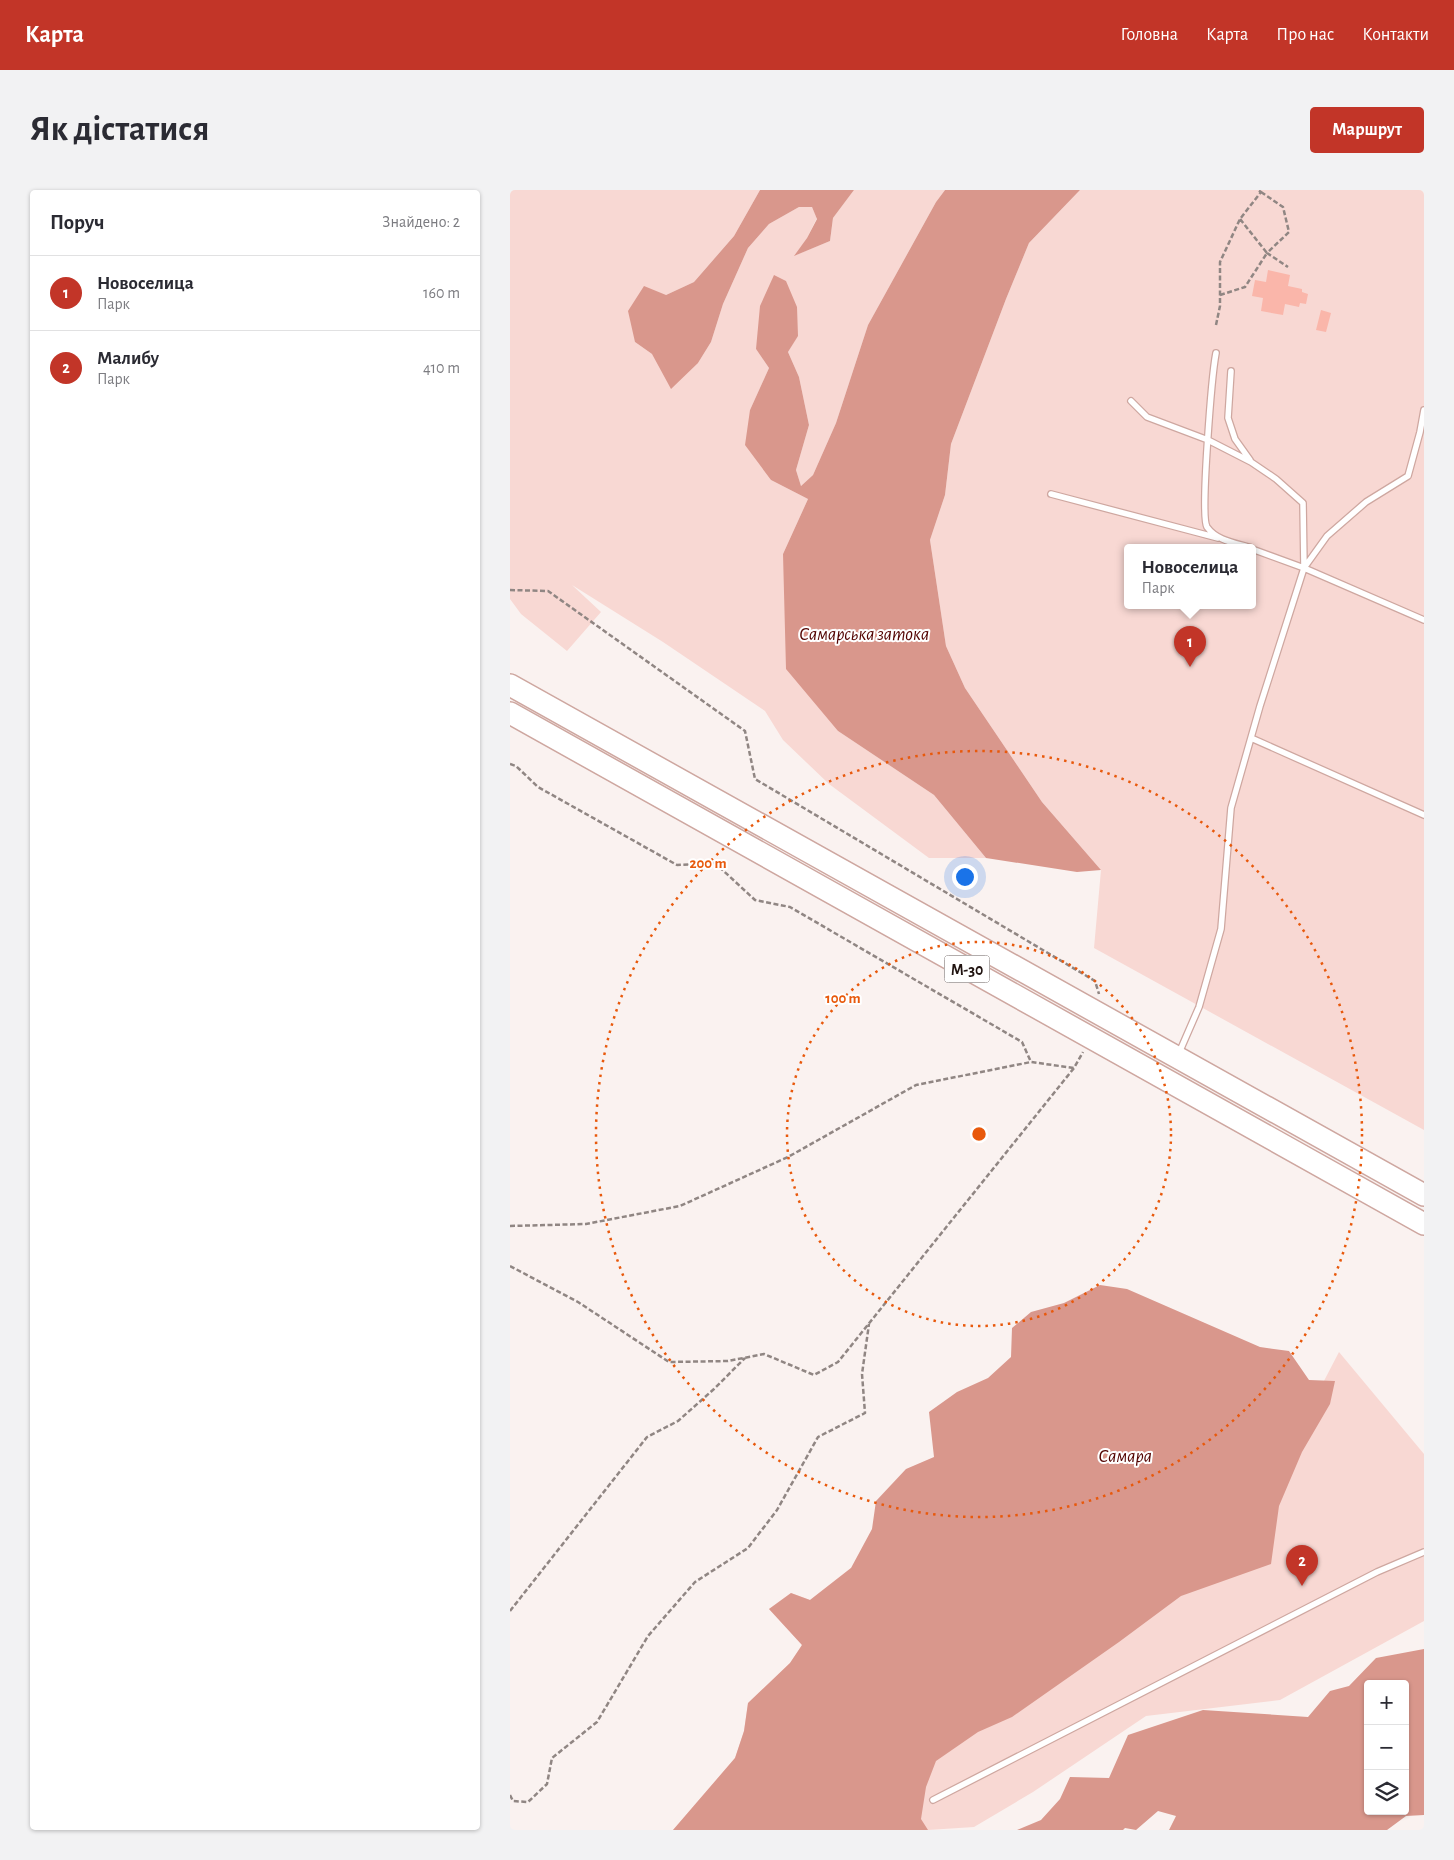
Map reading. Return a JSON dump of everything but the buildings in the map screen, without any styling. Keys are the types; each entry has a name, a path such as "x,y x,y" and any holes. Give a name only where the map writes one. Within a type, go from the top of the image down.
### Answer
{"highway":[{"name":"М-30","path":"510,685 1424,1195"},
{"name":"М-30","path":"510,713 1424,1224"}],"lane":[{"path":"1216,353 1204,511 1206,526 1219,538"},
{"path":"1231,371 1228,418 1235,439 1251,462"},
{"path":"1131,401 1147,417 1208,440 1251,462 1276,479 1303,504 1304,568"},
{"path":"1177,1057 1199,1007 1221,929 1231,808 1304,568 1326,536 1366,502 1408,476 1424,410"},
{"path":"1051,494 1239,544"},
{"path":"1256,550 1304,568 1424,620"},
{"path":"1251,738 1424,815"},
{"path":"932,1800 1377,1572 1424,1552"}],"path":[{"path":"1216,325 1220,306 1220,295 1220,262 1240,219 1260,191 1283,206 1289,232 1267,253 1245,288 1220,295"},
{"path":"1240,219 1267,253 1288,266"},
{"path":"510,590 548,591 745,731 755,779 1095,981 1104,1017"},
{"path":"510,764 516,766 538,787 677,865 715,863 755,900 790,907 1022,1042 1031,1062"},
{"path":"510,1266 578,1302 669,1362 728,1361 764,1354 814,1376 838,1362 870,1323 1074,1068 1091,1038"},
{"path":"510,1226 586,1224 680,1206 788,1157 916,1086 1031,1062 1074,1068"},
{"path":"510,1795 513,1801 528,1802 548,1784 552,1758 597,1722 648,1636 694,1582 748,1548 777,1510 818,1437 865,1413 862,1374 870,1323"},
{"path":"510,1611 647,1437 678,1421 746,1357"}],"shaded area":[{"path":"510,190 760,190 734,236 694,282 666,295 635,342 652,354 698,363 711,342 723,304 748,248 769,224 799,207 812,207 817,218 796,255 830,241 833,218 854,190 945,190 936,202 868,325 836,423 813,475 801,486 796,470 809,425 799,377 788,352 798,335 756,349 769,368 750,410 771,480 808,499 783,554 838,731 934,795 986,858 929,858 829,784 783,740 765,711 663,642 572,585 601,612 567,651 521,614 510,599"},
{"path":"1080,190 1424,190 1424,1130 1094,948 1101,870 1042,802 965,688 946,646 930,540 945,495 951,444 1029,243"},
{"path":"1339,1352 1424,1454 1424,1621 1280,1700 1146,1716 1033,1792 974,1827 928,1830 673,1830 735,1758 744,1731 748,1703 790,1663 802,1645 769,1609 791,1593 810,1600 851,1568 1236,1550"}],"water":[{"path":"760,190 854,190 833,218 830,241 794,256 807,238 817,219 812,207 799,207 769,224 748,248 723,304 711,342 698,363 671,389 652,354 635,342 628,311 644,286 666,295 694,282 734,236"},
{"name":"Самарська затока","path":"945,190 1080,190 1029,243 951,444 945,495 930,540 946,646 965,688 1042,802 1101,870 1077,872 986,858 934,795 838,731 786,669 783,554 808,499 771,480 745,445 750,410 769,368 756,349 760,306 774,275 786,281 797,307 798,336 788,352 799,377 809,425 796,470 801,486 813,475 836,423 868,325 936,202"},
{"name":"Самара","path":"1100,1285 1127,1289 1260,1347 1289,1351 1309,1380 1335,1381 1330,1404 1302,1452 1279,1506 1271,1564 1181,1596 1012,1717 978,1732 936,1761 926,1787 921,1819 928,1830 673,1830 735,1758 744,1731 748,1703 790,1663 802,1645 769,1609 791,1593 810,1600 851,1568 872,1529 876,1501 906,1469 934,1457 929,1412 957,1392 988,1378 1011,1357 1012,1328 1031,1312 1064,1303"},
{"path":"1424,1649 1424,1815 1406,1816 1387,1830 1169,1830 1176,1816 1158,1811 1136,1830 1125,1828 1123,1830 1017,1830 1041,1820 1060,1799 1070,1777 1109,1778 1128,1735 1203,1710 1308,1717 1330,1691 1349,1686 1376,1658"}],"place":[{"name":"Новоселица","path":"1190,667"},
{"name":"Малибу","path":"1302,1586"}]}
